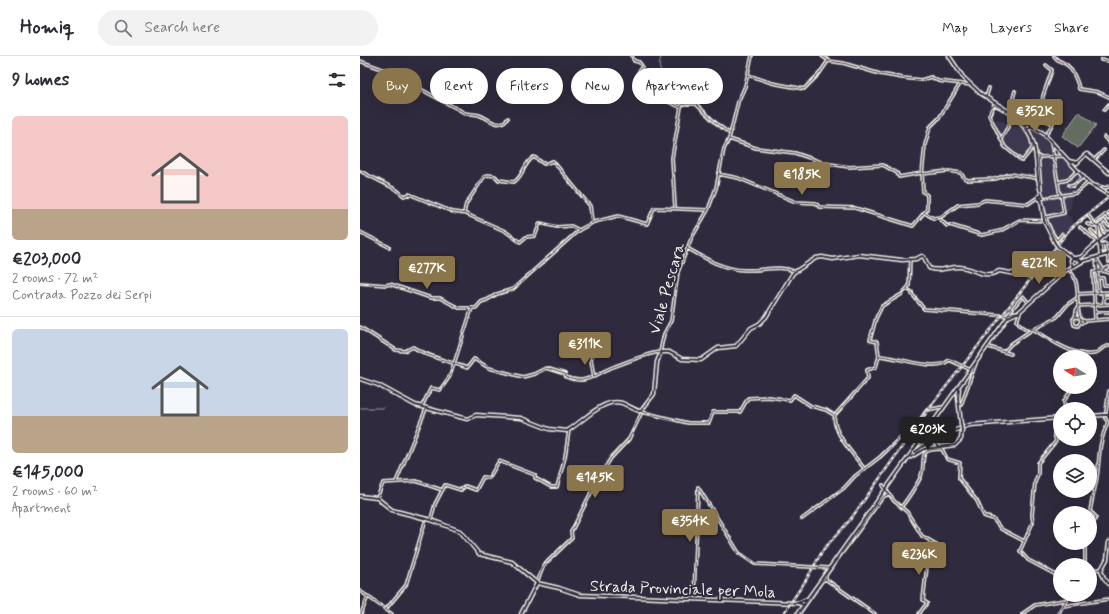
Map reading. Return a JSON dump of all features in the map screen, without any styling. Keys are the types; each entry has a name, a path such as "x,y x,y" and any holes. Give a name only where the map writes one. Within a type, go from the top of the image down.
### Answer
{"street":[{"path":"632,56 634,61 639,62 642,66 637,74 645,91 681,107"},
{"name":"Viale Pescara","path":"660,352 664,334 671,319 677,275 687,248 708,210 724,149 729,139 752,56"},
{"path":"822,56 829,62 844,63 880,74 922,80 929,77 938,81 972,86"},
{"path":"950,56 963,77 972,86 1029,128 1035,150 1040,198 1045,221 1057,240 1062,234"},
{"path":"1054,56 1057,60 1069,67 1079,89 1100,93 1109,97"},
{"path":"1101,60 1109,61"},
{"path":"360,61 385,70 465,113 478,115 496,124 502,124 508,118"},
{"path":"747,74 772,83 804,89 819,74 825,64 829,62"},
{"path":"1029,128 1039,119 1043,96 1052,70 1046,65"},
{"path":"718,174 738,178 797,202 816,204 818,207 836,209 854,208 913,226 927,209 927,195 923,192 922,174 925,145 930,127 939,118 960,84"},
{"path":"985,97 989,88"},
{"path":"1009,112 1015,91"},
{"path":"675,209 672,158 681,107 684,104 696,104 717,124 730,133"},
{"path":"1104,110 1109,104"},
{"path":"1009,112 1029,128 1032,146 1022,161 1006,148 989,115 994,105 1029,128 1046,136 1091,185 1109,195"},
{"path":"1001,138 1014,117"},
{"path":"1039,119 1054,124 1046,136"},
{"path":"1104,138 1109,143"},
{"path":"729,139 756,148 795,153 824,163 849,167 883,166 897,173 898,177 951,171 961,173 967,180 995,179 1010,174 1036,178 1039,182"},
{"path":"1045,217 1064,212 1051,142"},
{"path":"1095,160 1104,150"},
{"path":"1068,160 1077,163 1086,154 1109,173"},
{"path":"1064,156 1038,157 1040,198 1045,221 1055,243 1069,257 1082,261"},
{"path":"464,214 466,204 484,177 493,175 499,180 514,182 521,176 525,165 534,157 544,164 553,162 590,206 592,223"},
{"path":"1058,182 1067,180 1077,170"},
{"path":"360,171 382,182 404,196 409,194 453,212 464,214 505,231 520,242 526,237 535,236 540,222 557,227 571,226 579,230"},
{"path":"1036,178 1038,172"},
{"path":"1069,185 1073,186 1083,176"},
{"path":"925,212 933,218 939,218 948,214 958,205 993,200 1006,203 1020,202 1028,204 1040,198 1076,193 1089,183"},
{"path":"1091,185 1106,188 1109,186"},
{"path":"360,283 386,286 390,284 431,298 440,298 459,308 478,308 481,302 487,300 493,295 513,289 579,230 592,223 618,216 647,224 653,208 708,210"},
{"path":"1095,224 1109,212"},
{"path":"1080,221 1088,215 1095,224 1100,227 1103,237"},
{"path":"1106,215 1109,219"},
{"path":"939,218 947,226 951,225 981,235 1000,231 1020,220 1045,221"},
{"path":"1102,218 1109,226"},
{"path":"1087,224 1097,226 1105,221"},
{"path":"1099,245 1103,237 1108,233 1101,224"},
{"path":"1097,226 1101,256"},
{"path":"1080,227 1099,245 1105,248"},
{"path":"1091,230 1098,237"},
{"path":"360,232 389,247"},
{"path":"1104,243 1109,262"},
{"path":"1068,269 1071,263 1076,259 1099,245 1104,243 1109,244"},
{"path":"687,248 707,260 723,266 744,270 784,268 794,272"},
{"path":"908,288 924,309 945,312 965,311 1009,315 1019,312 1068,269 1082,261 1108,254"},
{"path":"360,326 396,350 405,351 413,347 422,353 468,368 474,359 489,368 523,376 534,374 546,368 565,374 566,377 574,380 594,377 612,367 631,362 641,356 660,352 669,352 682,359 701,360 718,348 734,347 752,328 766,317 794,272 813,259 820,257 833,259 859,255 889,260 910,260 923,256 928,266 933,270 962,267 989,275 999,271 1028,276 1065,271"},
{"path":"1069,257 1074,266"},
{"path":"1096,257 1103,270 1109,273"},
{"path":"1076,259 1078,264"},
{"path":"864,468 834,425 835,415 868,378 867,370 876,367 879,356 877,342 870,340 877,315 882,306 902,294 908,288 910,283 910,260"},
{"path":"1098,262 1099,293"},
{"path":"1095,320 1093,272 1098,272 1109,268"},
{"path":"1068,269 1075,276 1081,324"},
{"path":"1098,278 1103,278 1104,285 1109,285"},
{"path":"1077,294 1109,292"},
{"path":"1103,293 1104,304"},
{"path":"798,614 825,578 830,568 1023,296 1029,304"},
{"path":"1104,297 1109,296"},
{"path":"1004,352 1011,344 1030,330 1057,317 1068,304 1077,298"},
{"path":"1078,306 1109,304"},
{"path":"1078,306 1072,322 1074,325 1077,326 1085,321 1109,319"},
{"path":"422,407 431,388 440,390 445,384 454,363 472,308"},
{"path":"1019,312 1017,322 1030,330"},
{"path":"1095,312 1109,312"},
{"path":"1074,318 1080,318 1085,321"},
{"path":"1033,329 1055,344 1061,344 1071,350"},
{"path":"1097,352 1104,346 1109,346"},
{"path":"988,347 1011,354"},
{"path":"588,350 593,353 591,360 594,377"},
{"path":"521,614 537,583 544,565 572,538 571,532 597,481 611,458 629,439 642,411 654,394 657,362 660,352"},
{"path":"879,356 927,365 946,363 949,360 971,370"},
{"path":"960,404 972,380 976,363"},
{"path":"360,379 378,385 409,402 426,409 466,419 476,415 517,418 549,429 569,430"},
{"path":"958,396 960,386"},
{"path":"1091,506 1097,478 1100,440 1108,422 1105,418 1108,408 1109,391"},
{"path":"956,392 957,399 960,404"},
{"path":"902,506 921,476 925,454 929,450 958,443 962,438 960,404 956,392"},
{"path":"431,520 435,504 446,485 461,490 465,486 476,490 483,477 489,478 499,461 534,476 550,487 556,487 565,459 569,430 577,422 609,403 621,403 639,411 688,422 709,423 713,412 740,412 748,398 769,397 790,400 794,395 811,406 826,410 835,415"},
{"path":"952,398 957,399"},
{"path":"802,519 839,492 864,468 877,460 904,434 913,430 927,410 945,407"},
{"path":"396,482 426,409"},
{"path":"1097,416 1107,415"},
{"path":"926,433 929,439 960,427 976,424 1053,418"},
{"path":"938,436 935,443 937,446 942,448 947,459 960,463 959,478 977,501 984,516 993,519 1001,529 1024,541"},
{"path":"904,464 938,436"},
{"path":"1053,445 1038,463 1038,474 1035,482 1032,515 1033,522 1020,551 1027,560 1053,573"},
{"path":"911,457 924,449 942,448"},
{"path":"360,496 377,498 384,483 396,482 418,481 442,490"},
{"path":"883,493 889,485"},
{"path":"694,600 698,487 739,553 755,564 830,568"},
{"path":"886,489 894,501 902,506 922,536 936,544"},
{"path":"798,614 825,578 882,497 886,489"},
{"name":"Strada Provinciale per Mola","path":"377,498 393,510 431,520 462,531 473,548 479,554 513,562 537,583 587,596 797,603"},
{"path":"386,609 406,585 426,519"},
{"path":"918,614 928,603 923,600 930,541"},
{"path":"1109,542 1107,559 1102,569 1104,578 1109,584"},
{"path":"1097,569 1102,569"},
{"path":"825,578 875,614"},
{"path":"360,592 368,596 392,614"},
{"path":"361,614 368,596"},
{"path":"797,603 804,601 811,596"},
{"path":"1062,606 1109,599"},
{"path":"1022,614 1035,605 1053,602"},
{"path":"1058,614 1064,602"},
{"path":"797,603 800,607 798,614"},
{"path":"797,603 804,605"}],"shaded area":[{"path":"1079,112 1096,125 1078,148 1062,136"},
{"path":"1014,116 1027,132 1034,128 1042,133 1089,184 1078,193 1071,195 1071,208 1066,213 1074,223 1109,196 1073,224 1057,242 1048,228 1043,212 1037,158 1035,154 1030,152 1022,163 1005,149 994,123 997,119 1009,124"}],"waterway":[{"path":"659,68 661,56"},
{"path":"360,408 383,408"}],"railway":[{"path":"783,614 806,580 823,550 850,520 934,402 1070,229 1109,197"}]}
